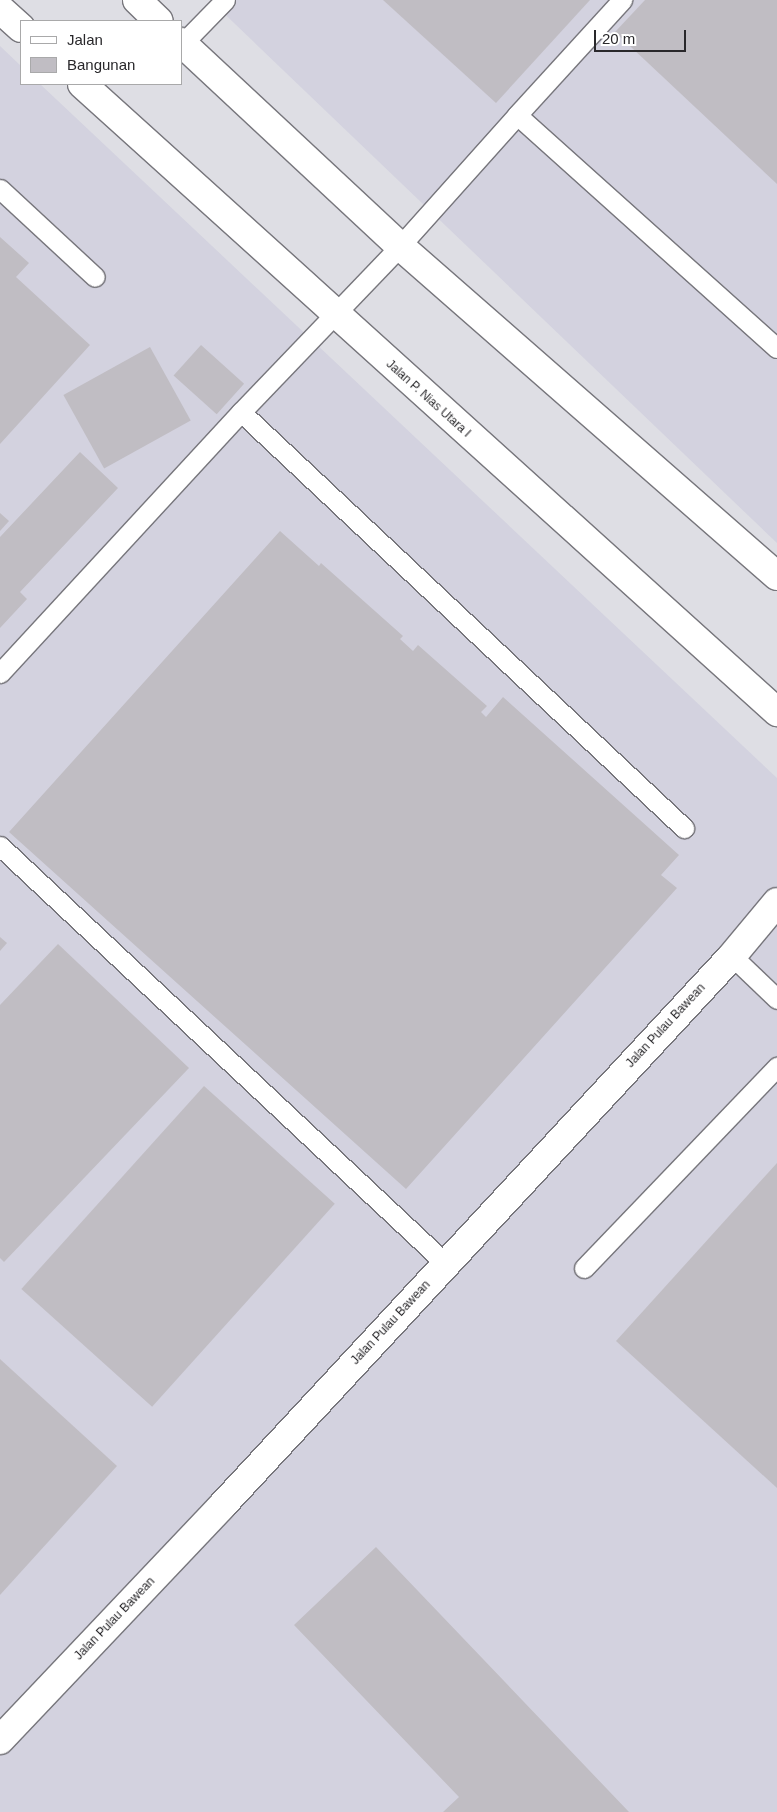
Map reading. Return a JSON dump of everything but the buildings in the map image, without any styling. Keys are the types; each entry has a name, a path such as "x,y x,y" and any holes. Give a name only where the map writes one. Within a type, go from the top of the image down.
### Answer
{"street":[{"path":"137,0 159,20"},
{"path":"0,9 20,27"},
{"path":"182,43 400,246 777,576"},
{"name":"Jalan P. Nias Utara I","path":"83,85 334,315 777,712"},
{"name":"Jalan Pulau Bawean","path":"0,1740 220,1508 732,956 777,902"}],"lane":[{"path":"182,43 225,0"},
{"path":"0,672 241,412 400,246 622,0"},
{"path":"517,115 777,348"},
{"path":"0,190 95,277"},
{"path":"241,412 684,828"},
{"path":"0,846 446,1264"},
{"path":"732,956 777,999"},
{"path":"584,1268 777,1067"}],"shaded area":[{"path":"210,0 777,0 777,543"},
{"path":"0,46 20,65 20,85 41,85 777,778 777,1812 0,1812"}]}
